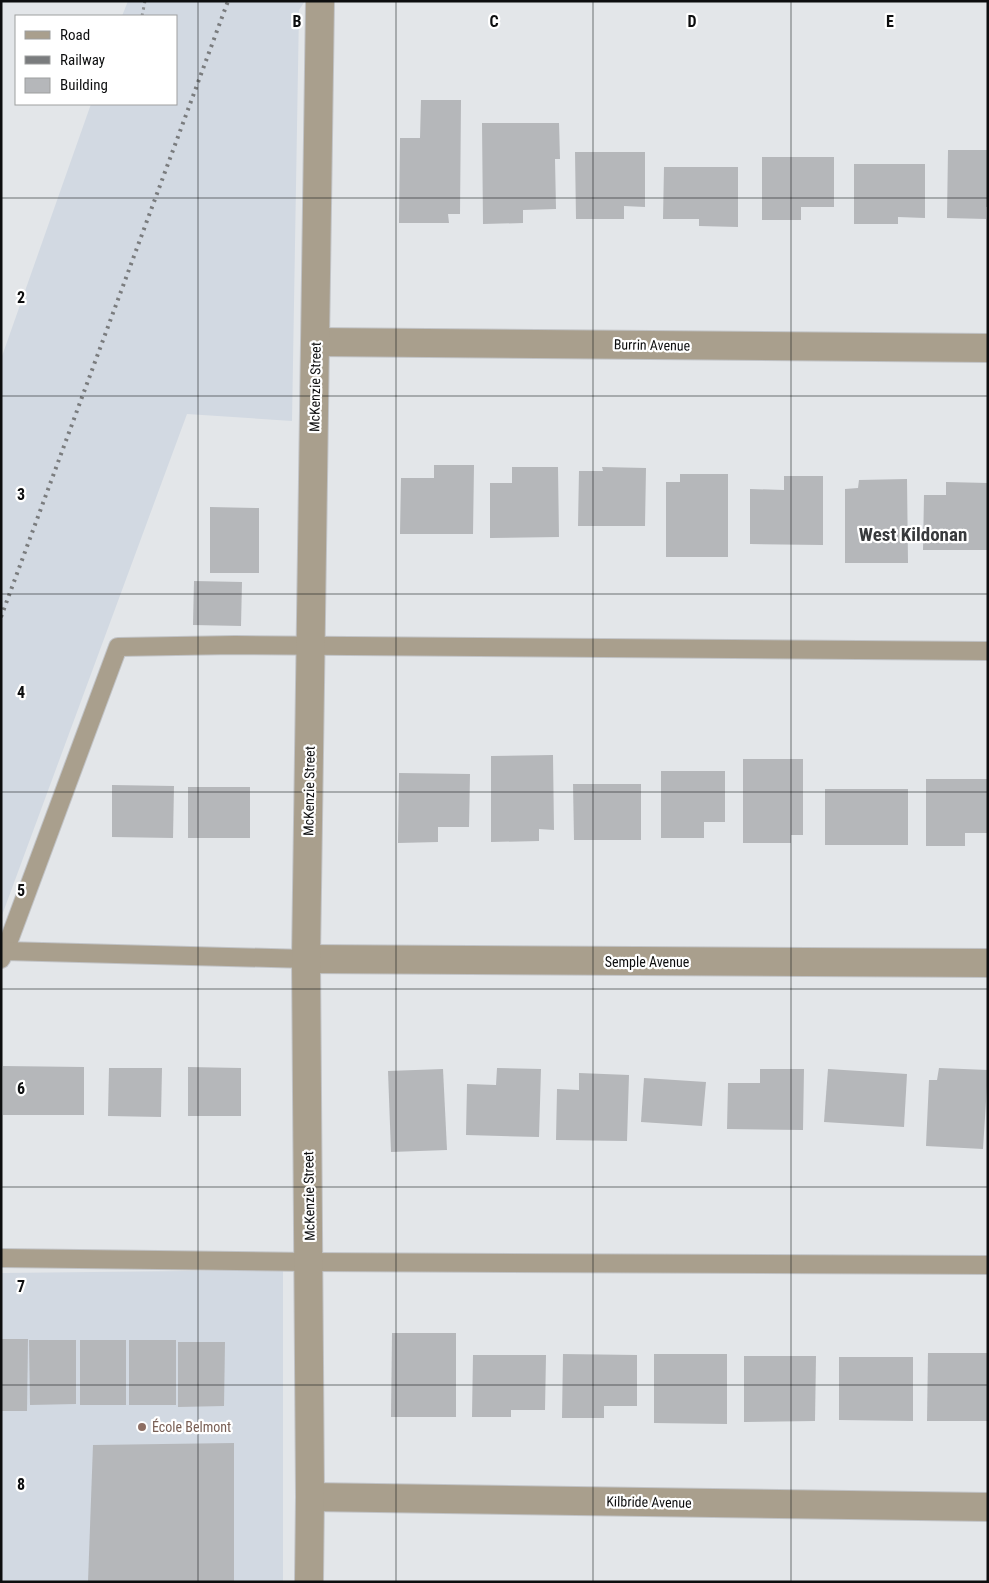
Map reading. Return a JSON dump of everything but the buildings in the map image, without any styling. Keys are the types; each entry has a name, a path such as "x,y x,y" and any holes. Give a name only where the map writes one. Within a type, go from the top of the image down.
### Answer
{"street":[{"name":"McKenzie Street","path":"309,1582 309,1262 306,959 320,1"},
{"name":"Burrin Avenue","path":"316,342 988,348"},
{"name":"Semple Avenue","path":"306,959 988,963"},
{"name":"Kilbride Avenue","path":"310,1497 988,1507"}],"lane":[{"path":"306,959 3,955 118,647 311,645 988,651"},
{"path":"1,1258 309,1262 988,1265"}],"path":[{"path":"142,15 145,1"}],"shaded area":[{"path":"128,1 305,1 299,10 292,421 187,414 1,918 1,359 91,105 178,105 178,15 122,15"},
{"name":"École Belmont","path":"283,1270 283,1582 1,1582 1,1273"}],"railway":[{"path":"1,617 228,1"}],"place":[{"name":"École Belmont","path":"142,1427"}],"district":[{"name":"West Kildonan","path":"913,534"}]}
